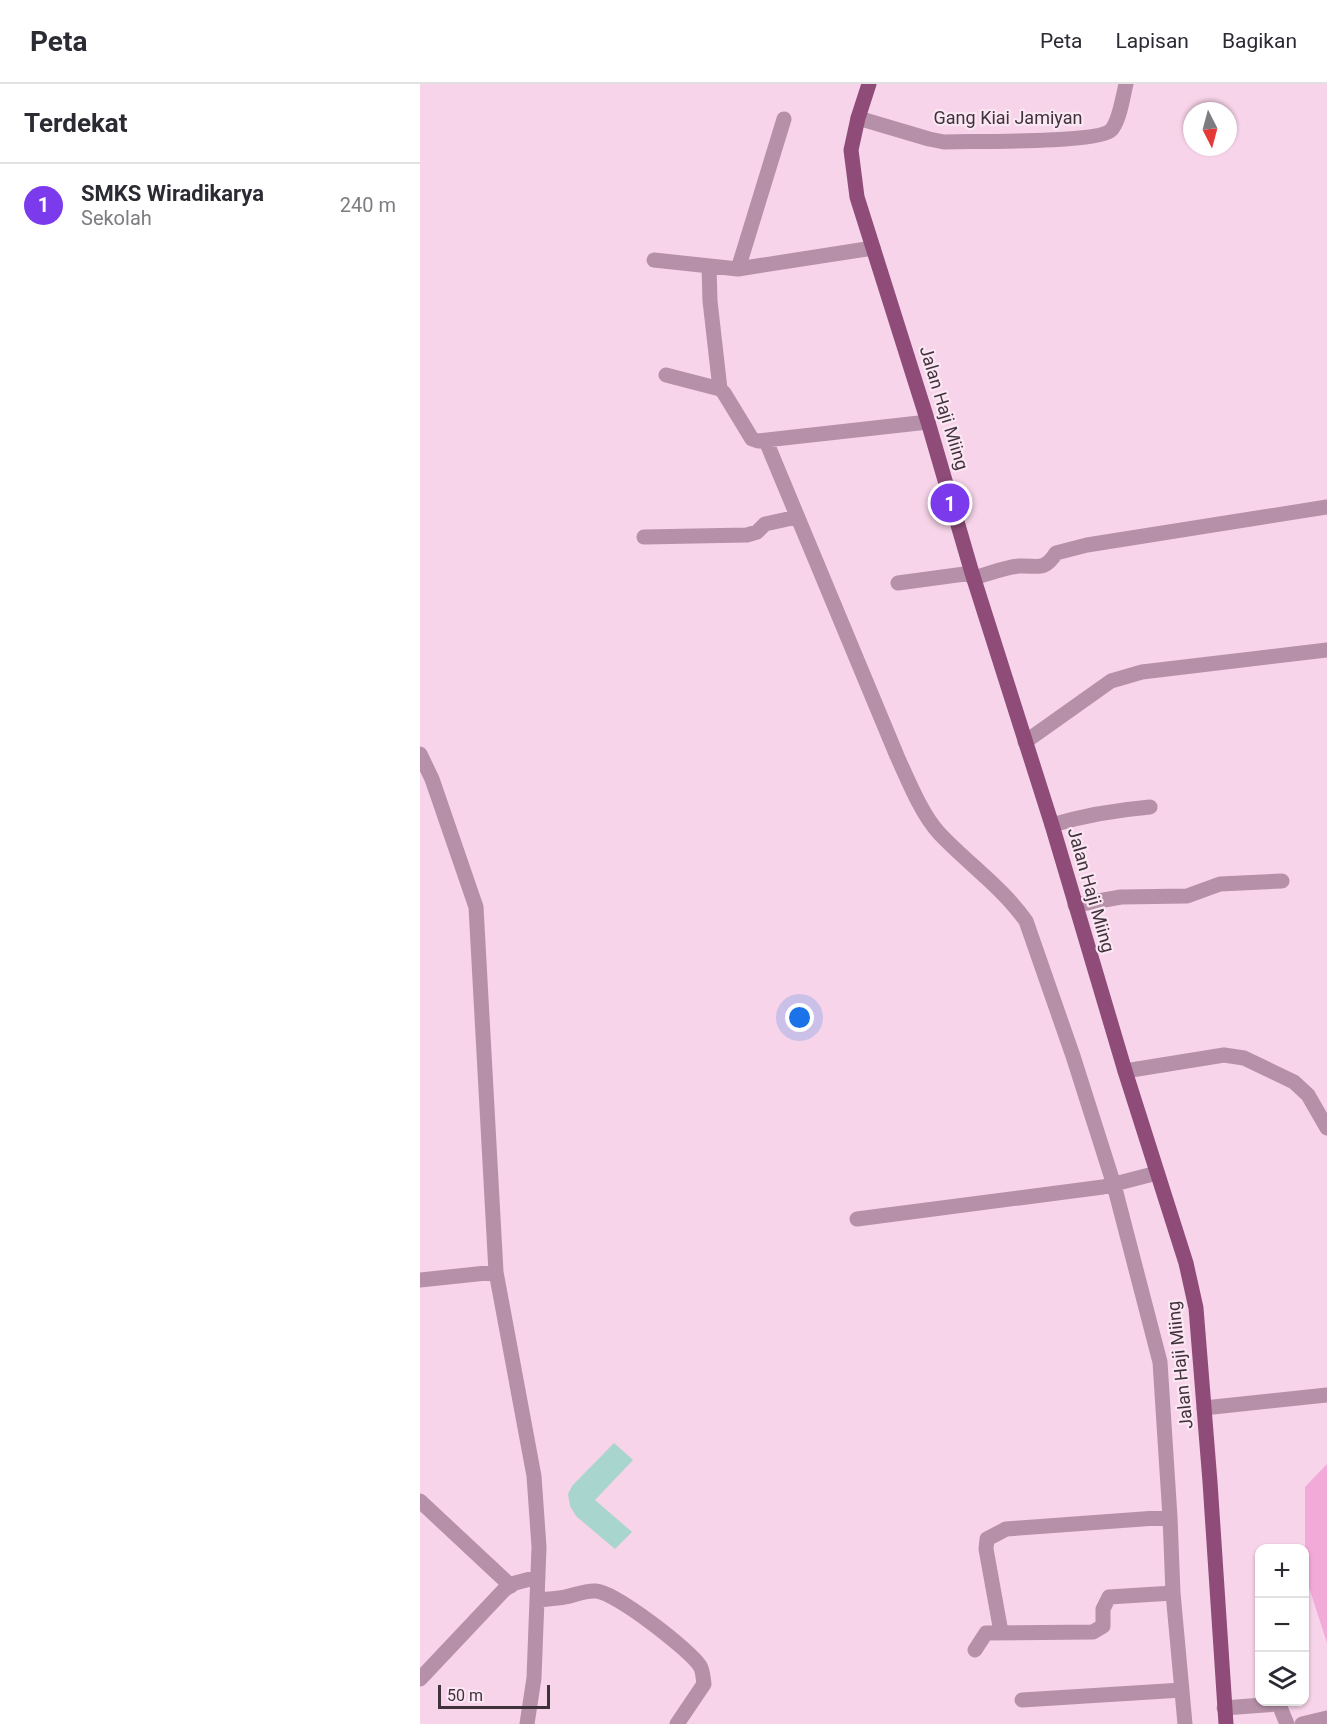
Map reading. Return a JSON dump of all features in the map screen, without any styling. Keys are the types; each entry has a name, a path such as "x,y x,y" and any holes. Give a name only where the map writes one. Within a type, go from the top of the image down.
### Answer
{"main road":[{"name":"Jalan Haji Miing","path":"869,84 851,150 857,197 1052,825 1125,1071 1186,1263 1194,1296 1226,1724"}],"street":[{"name":"Gang Kiai Jamiyan","path":"858,118 929,139 944,141 1050,140 1097,136 1109,132 1115,125 1126,84"},
{"path":"738,269 784,119"},
{"path":"654,260 738,269 873,248"},
{"path":"710,266 710,301 720,389"},
{"path":"666,375 720,389 752,439 758,441 928,422"},
{"path":"766,441 897,756 917,797 937,831 1015,905 1026,921 1073,1056 1114,1185 1160,1362 1173,1593 1185,1724"},
{"path":"898,583 973,575 1019,566 1034,568 1050,563 1056,553 1087,545 1327,507"},
{"path":"644,537 747,536 757,532 765,524 797,517"},
{"path":"1026,742 1111,681 1142,672 1327,650"},
{"path":"420,754 432,779 476,907 496,1272 534,1476 539,1547 534,1678 527,1724"},
{"path":"1052,825 1115,810 1150,807"},
{"path":"1075,905 1121,897 1186,896 1220,884 1282,881"},
{"path":"1125,1071 1224,1055 1244,1058 1294,1082 1308,1095 1327,1128"},
{"path":"857,1219 1114,1185 1157,1173"},
{"path":"420,1280 496,1272"},
{"path":"1204,1408 1327,1395"},
{"path":"420,1501 511,1586"},
{"path":"1001,1632 986,1549 987,1539 1006,1529 1170,1516"},
{"path":"420,1679 496,1597 511,1586 538,1577"},
{"path":"537,1600 562,1598 585,1592 606,1593 647,1618 692,1657 700,1666 704,1684 677,1724"},
{"path":"975,1650 986,1633 1093,1632 1103,1626 1103,1609 1109,1597 1173,1593"},
{"path":"1022,1700 1182,1690"},
{"path":"1224,1708 1277,1704 1281,1707 1287,1724"},
{"path":"1302,1724 1327,1719"}],"shaded area":[{"path":"1327,1464 1327,1643 1309,1587 1309,1544 1305,1544 1305,1487"}],"building":[{"path":"614,1443 633,1460 595,1500 632,1532 615,1549 576,1516 570,1506 568,1494 572,1486"}],"place":[{"name":"SMKS Wiradikarya","path":"950,503"}]}
